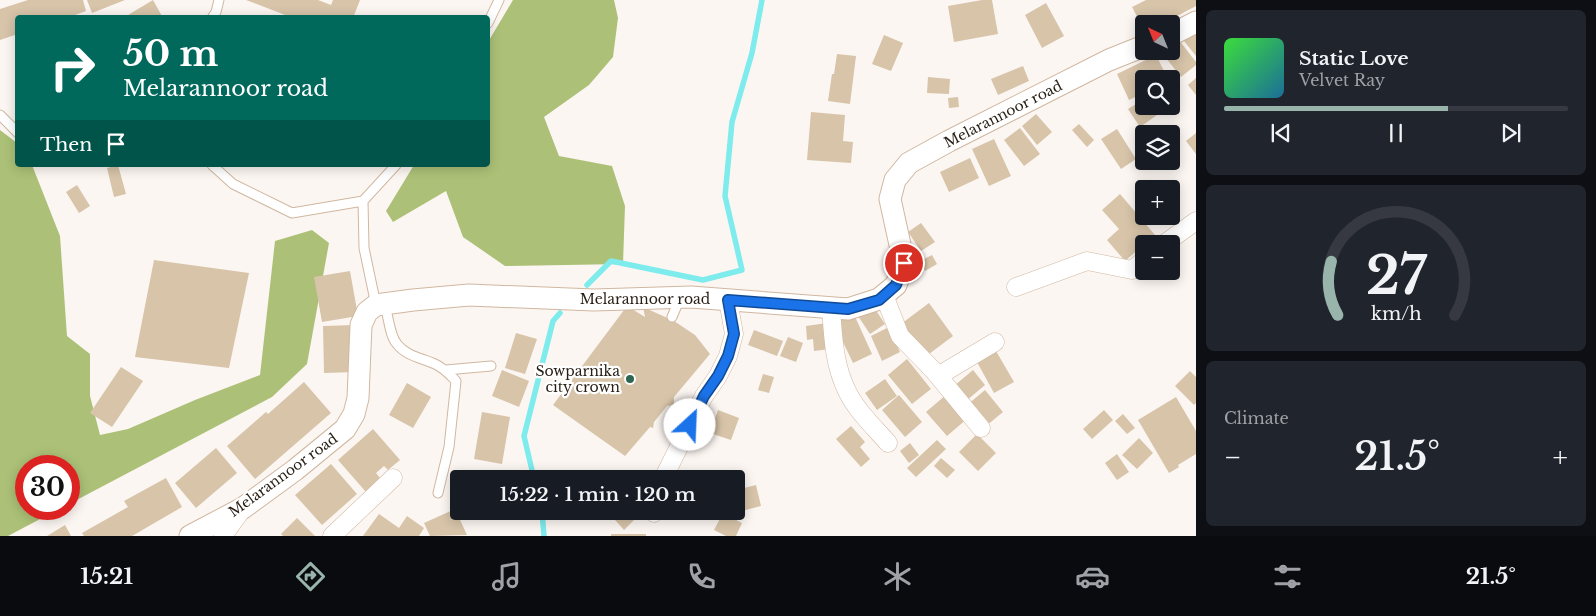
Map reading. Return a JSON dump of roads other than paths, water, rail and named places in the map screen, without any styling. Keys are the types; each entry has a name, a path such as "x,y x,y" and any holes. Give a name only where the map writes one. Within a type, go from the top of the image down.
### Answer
{"street":[{"path":"1180,30 1196,22"},
{"name":"Melarannoor road","path":"190,536 244,508 346,429 354,414 358,398 360,325 367,312 380,304 469,295 594,300 680,298 848,309 879,300 896,285 904,263 890,200 895,180 908,163 1109,60 1135,50"},
{"path":"1177,235 1196,221"},
{"path":"1016,288 1087,261 1132,270 1135,268"},
{"path":"884,295 900,336 938,376 981,428"},
{"path":"667,470 704,396 718,376 728,356 734,334 728,300"},
{"path":"831,308 834,343 840,374 847,393 888,442"},
{"path":"938,376 995,342"},
{"path":"332,536 393,478"},
{"path":"223,536 244,508"}],"lane":[{"path":"214,15 219,0"},
{"path":"490,19 499,0"},
{"path":"0,115 15,130"},
{"path":"214,167 232,184 292,212 363,201 394,167"},
{"path":"363,201 364,248 380,304 388,315 390,331 396,343 405,352 434,363 446,370 456,381 449,448 438,493"},
{"path":"672,317 680,298"},
{"path":"446,370 490,366"}],"waterway":[{"path":"587,285 611,261 703,280 742,270 725,196 732,122 752,53 762,0"},
{"path":"532,470 524,436 553,321 560,313"},
{"path":"543,520 544,536"}],"place":[{"name":"Sowparnika city crown","path":"630,379"}]}
